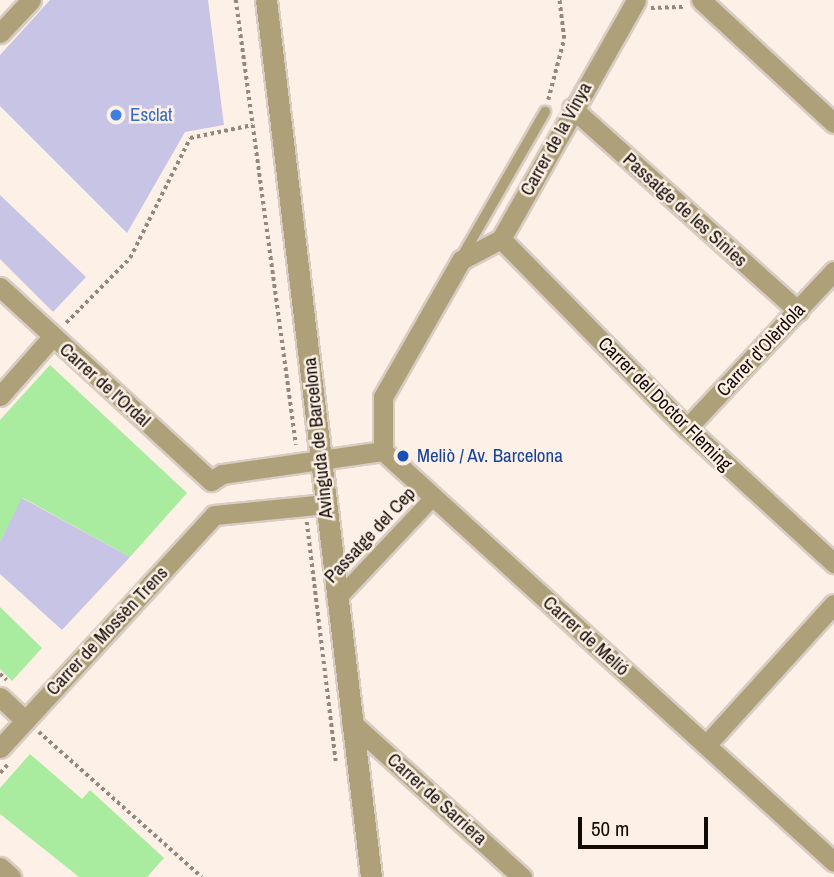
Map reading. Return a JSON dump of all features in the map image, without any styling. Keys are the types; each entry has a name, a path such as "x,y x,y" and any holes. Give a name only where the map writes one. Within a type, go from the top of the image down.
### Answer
{"street":[{"path":"0,33 31,0"},
{"name":"Avinguda de Barcelona","path":"266,0 322,460 315,505 336,601 371,877"},
{"name":"Carrer de la Vinya","path":"501,239 572,108 636,0"},
{"path":"701,0 834,123"},
{"name":"Passatge de les Sínies","path":"572,108 798,311"},
{"path":"461,260 501,239"},
{"name":"Carrer del Doctor Fleming","path":"501,239 687,428 834,563"},
{"name":"Carrer de la Vinya","path":"383,451 383,397 461,260"},
{"name":"Carrer d'Olèrdola","path":"687,428 834,271"},
{"name":"Carrer de l'Ordal","path":"0,287 211,481"},
{"path":"0,396 52,337"},
{"path":"315,505 214,515 211,481 222,474 383,451"},
{"name":"Carrer de Melió","path":"383,451 834,862"},
{"name":"Passatge del Cep","path":"336,601 434,497"},
{"name":"Carrer de Mossèn Trens","path":"0,748 214,515"},
{"path":"706,745 834,604"},
{"path":"0,697 25,720"},
{"name":"Carrer de Sarriera","path":"351,722 522,877"},
{"path":"0,867 11,877"}],"lane":[{"name":"Carrer de la Vinya","path":"461,260 545,112"}],"path":[{"path":"236,0 299,463"},
{"path":"545,112 564,39 559,0"},
{"path":"52,337 130,258 190,138 253,125"},
{"path":"315,505 337,767"},
{"path":"25,720 202,877"}],"green space":[{"path":"50,365 187,493 130,557 23,498 0,542 0,420"},
{"path":"0,607 42,648 12,681 0,669"},
{"path":"30,754 82,799 90,790 164,858 147,877 79,877 0,814 0,788"}],"building":[{"name":"Esclat","path":"50,0 208,0 224,125 185,132 127,233 0,106 0,55"},
{"path":"0,195 86,277 53,312 0,259"},
{"path":"22,498 130,557 62,630 0,574 0,542"}],"place":[{"name":"Esclat","path":"116,115"},
{"name":"Meliò / Av. Barcelona","path":"403,456"}]}
